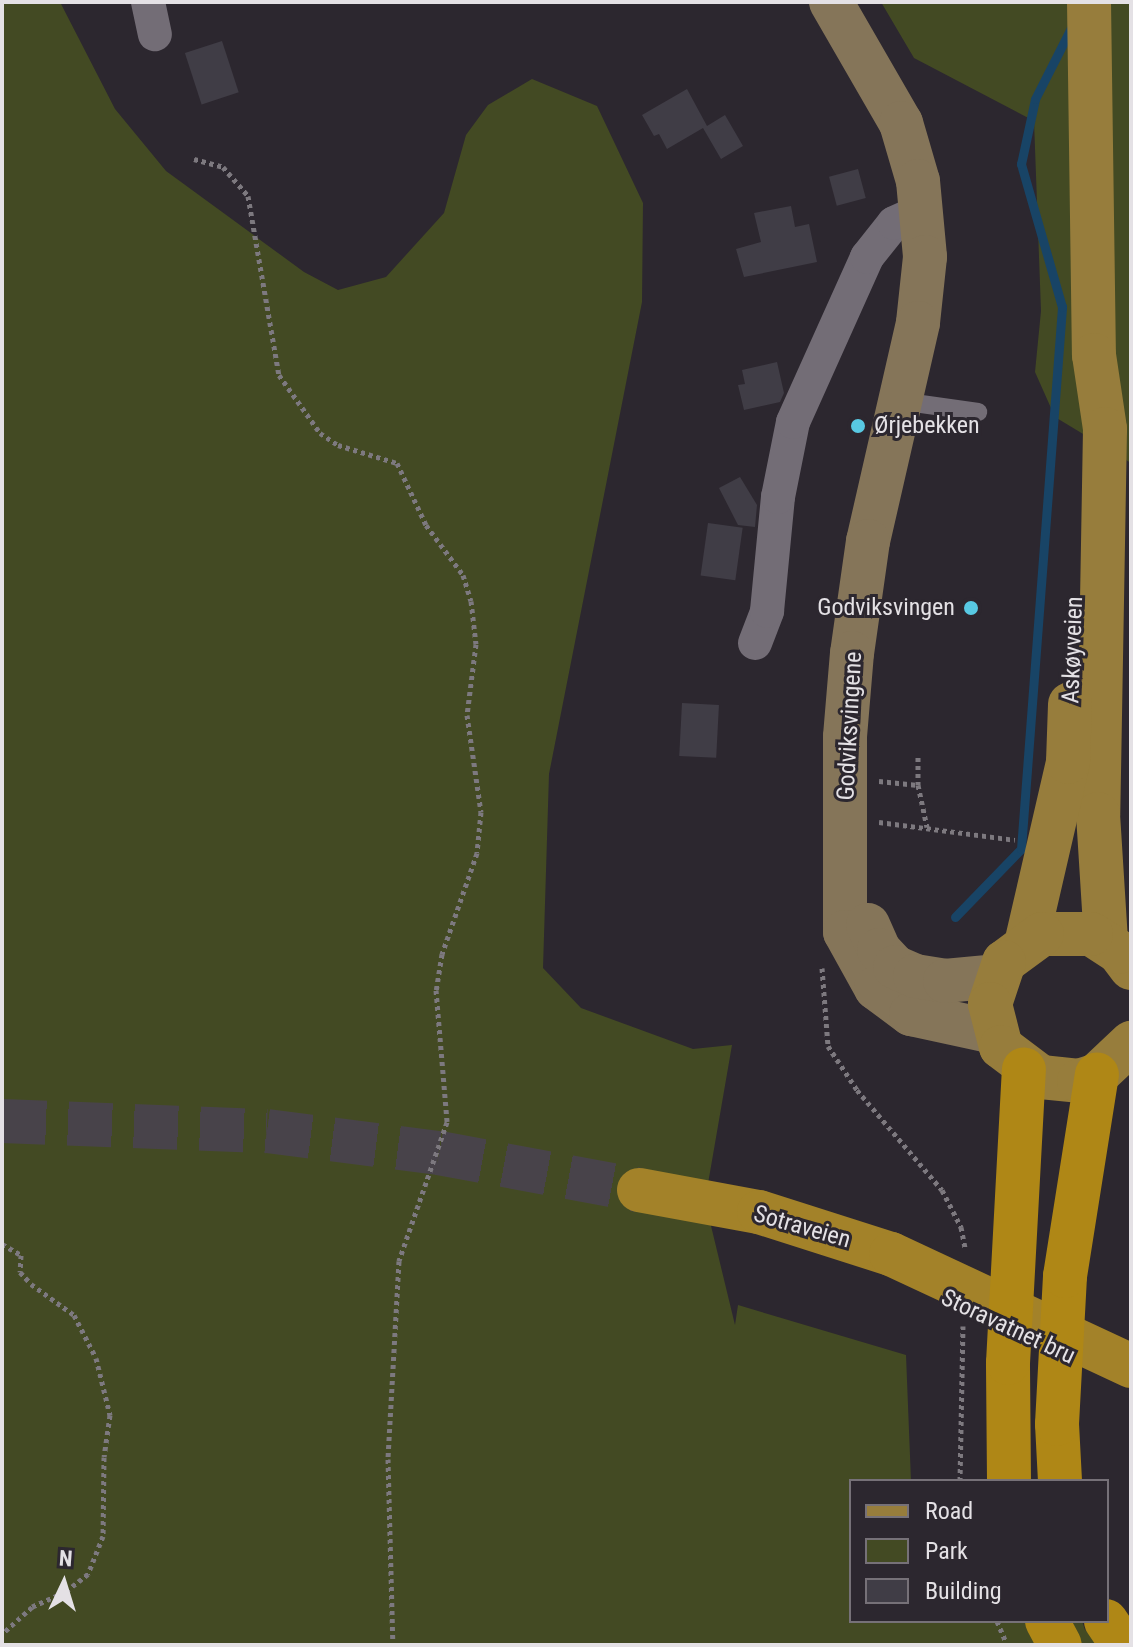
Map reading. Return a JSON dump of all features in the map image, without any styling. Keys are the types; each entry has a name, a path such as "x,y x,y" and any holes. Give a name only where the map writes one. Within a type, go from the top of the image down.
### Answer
{"highway":[{"path":"1009,1479 1008,1363 1024,1069"},
{"path":"1060,1479 1057,1424 1065,1276 1097,1075"},
{"name":"Sotraveien","path":"639,1190 711,1206 759,1212 887,1262"},
{"name":"Storavatnet bru","path":"887,1262 1119,1352"},
{"name":"Storavatnet bru","path":"887,1262 1131,1388"},
{"path":"1048,1623 1060,1645"},
{"path":"1107,1623 1122,1645"}],"main road":[{"name":"Godviksvingene","path":"831,2 901,123 921,211 924,279 868,541 852,653 845,737 845,932 876,988 932,1022 994,1032"},
{"name":"Askøyveien","path":"1089,2 1094,355 1105,429 1098,814 1119,955"},
{"name":"Askøyveien","path":"1027,940 1068,762 1082,427 1094,355"},
{"name":"Godviksvingene","path":"847,864 879,950 895,967 945,981 996,976"},
{"path":"1119,955 1075,931 1027,940 996,976 990,1004 994,1032 1024,1069 1060,1081 1097,1075 1131,1043"}],"street":[{"path":"755,643 767,611 778,497 793,422 867,257 894,223 921,211"}],"lane":[{"path":"900,401 978,412"}],"path":[{"path":"194,159 223,167 248,196 279,375 320,433 338,445 397,463 426,525 463,575 471,601 476,644 467,715 481,812 477,853 442,954 436,990 447,1122 399,1261 388,1459 393,1645"},
{"path":"918,756 918,785 927,827"},
{"path":"871,794 872,780 918,785"},
{"name":"Godviksvingene","path":"870,821 953,831"},
{"path":"821,954 828,1046 857,1090 942,1190 961,1227 966,1253"},
{"path":"2,1244 21,1255 20,1272 31,1284 74,1315 96,1358 110,1415 104,1457 103,1536 88,1574 65,1592 32,1607 2,1634"},
{"path":"960,1479 963,1339"},
{"path":"998,1623 1007,1645"}],"green space":[{"path":"2,2 60,2 115,109 166,171 304,272 338,290 386,277 444,213 466,135 488,105 532,79 597,106 643,203 642,302 549,774 543,968 581,1008 693,1049 732,1045 705,1201 735,1325 738,1305 906,1355 911,1479 849,1479 849,1623 1083,1623 1085,1630 1111,1645 2,1645"},
{"path":"881,2 1131,2 1131,463 1055,417 1035,372 1041,311 1034,121 914,58"}],"building":[{"path":"222,41 239,92 202,104 185,53"},
{"path":"687,89 707,126 725,115 743,146 721,159 703,128 667,149 659,134 654,136 642,115"},
{"path":"858,169 866,198 837,206 829,177"},
{"path":"791,206 795,227 809,224 817,262 744,277 736,249 761,242 754,213"},
{"path":"777,362 784,393 780,402 744,410 738,385 745,384 742,370"},
{"path":"740,477 757,505 755,527 738,525 719,488"},
{"path":"708,523 743,528 735,580 701,575"},
{"path":"682,703 719,705 716,758 679,756"}],"waterway":[{"path":"955,917 1021,849 1062,307 1021,164 1035,99 1072,26"}],"tunnel":[{"path":"2,1121 267,1131 439,1153 639,1190"}],"place":[{"name":"Ørjebekken","path":"858,426"},
{"name":"Godviksvingen","path":"971,608"}]}
